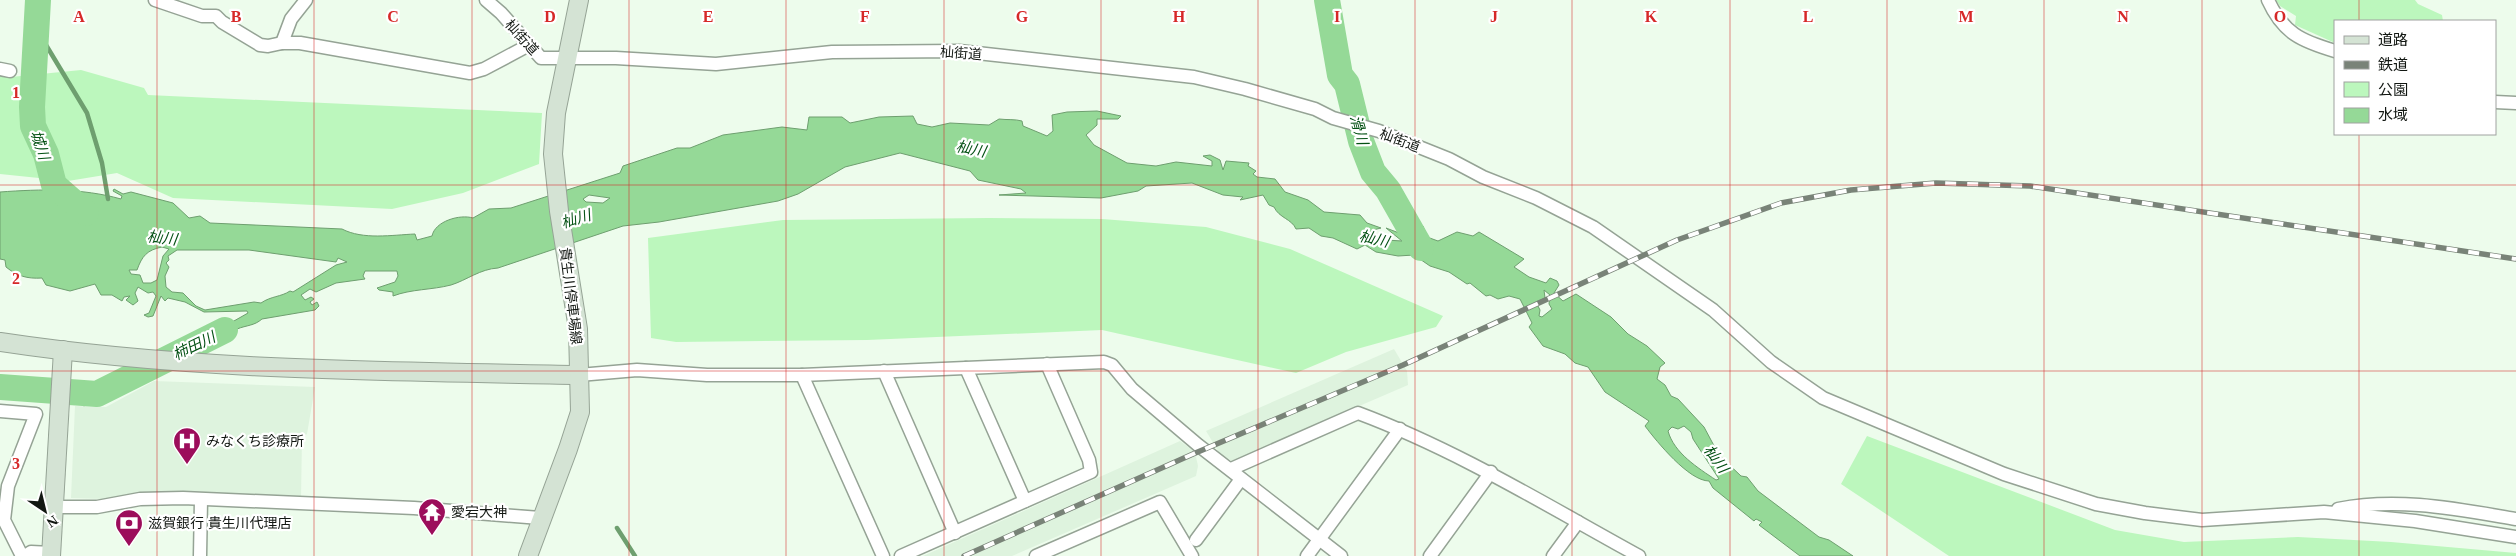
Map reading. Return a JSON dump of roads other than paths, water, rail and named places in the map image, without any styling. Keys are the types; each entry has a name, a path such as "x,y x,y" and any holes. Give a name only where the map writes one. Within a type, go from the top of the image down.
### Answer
{"street":[{"path":"155,0 202,16 216,16 222,22 260,45 300,43 470,73 484,69 529,45"},
{"path":"282,43 291,19 306,0"},
{"name":"杣街道","path":"486,0 541,58 616,58 716,64 832,52 959,51 1194,77 1306,106 1333,118 1380,132 1449,158 1483,177 1536,198 1593,227 1713,310 1770,362 1823,398 2004,474 2096,504 2202,520 2324,512"},
{"name":"貴生川停車場線","path":"528,556 540,518 568,449 580,412 575,306 555,182 553,154 556,113 579,0"},
{"path":"2268,0 2280,23 2288,31 2308,42 2334,51"},
{"path":"2496,102 2516,104"},
{"path":"0,342 127,357 277,368 579,375 637,370 707,375 802,374 1104,362 1112,365 1132,389 1198,445 1341,556"},
{"path":"0,411 36,414 4,485 4,520 23,556 31,552 51,555 63,350"},
{"path":"901,556 1090,472 1089,460 1047,364"},
{"path":"966,368 1025,501"},
{"path":"884,371 955,533"},
{"path":"802,374 883,556"},
{"path":"1231,469 1358,413 1400,429 1491,472 1639,556"},
{"path":"1307,556 1400,429"},
{"path":"1430,556 1491,472"},
{"path":"1196,540 1241,479"},
{"path":"53,507 97,507 140,499 201,500 414,508 540,518"},
{"path":"200,556 201,500"},
{"path":"1036,556 1160,502 1192,556"},
{"path":"2324,512 2365,504 2424,504 2516,518"},
{"path":"2324,512 2415,521 2516,537"},
{"path":"1553,556 1578,522"}],"water":[{"name":"杣川","path":"1097,111 1121,116 1118,119 1097,119 1097,125 1086,135 1094,145 1127,163 1156,166 1176,162 1212,166 1212,161 1203,156 1210,155 1220,160 1223,170 1226,161 1249,163 1248,166 1256,171 1253,174 1257,177 1275,179 1285,192 1308,200 1324,212 1360,215 1367,223 1381,228 1373,230 1374,235 1386,240 1402,241 1386,228 1407,236 1423,226 1427,237 1438,241 1457,232 1473,236 1479,232 1524,259 1514,267 1529,277 1546,283 1550,278 1557,281 1559,285 1554,293 1563,301 1576,294 1611,317 1628,334 1647,346 1665,363 1660,367 1657,379 1665,385 1671,396 1678,399 1704,427 1719,455 1741,476 1747,477 1758,491 1819,537 1829,540 1853,556 1800,556 1759,525 1762,522 1756,519 1754,521 1713,488 1709,481 1692,475 1674,460 1645,426 1649,421 1605,392 1588,367 1575,363 1565,354 1543,346 1529,327 1532,323 1520,299 1509,296 1498,299 1490,295 1486,296 1470,283 1467,284 1449,272 1430,266 1414,255 1398,256 1376,252 1365,245 1357,249 1333,238 1321,236 1309,228 1296,229 1274,207 1269,205 1263,195 1240,200 1243,197 1223,195 1192,183 1146,186 1138,191 1101,198 999,195 1026,193 1021,189 978,180 970,171 900,153 845,167 798,194 778,201 659,222 623,226 498,268 479,272 444,287 407,292 393,296 393,292 377,288 395,282 398,276 397,271 365,271 363,276 365,279 336,283 316,292 310,289 301,295 305,300 311,297 314,299 310,302 312,305 317,302 319,306 315,310 262,319 209,344 197,346 190,346 248,313 247,311 204,312 185,302 168,298 165,301 161,296 153,316 148,317 144,315 149,313 156,296 153,292 148,293 138,287 135,293 138,301 133,305 126,300 130,296 124,297 122,301 112,295 101,295 95,284 70,291 46,285 42,278 32,278 14,273 6,267 5,260 0,259 0,192 61,190 106,195 121,199 122,196 113,191 114,189 123,194 131,192 173,203 189,218 200,216 210,223 342,229 368,236 415,234 417,240 432,236 438,226 449,220 462,217 473,218 489,209 511,208 620,173 623,166 677,148 690,148 723,135 782,127 807,130 809,117 842,117 850,123 879,117 913,116 917,124 932,127 950,123 989,125 999,119 1014,120 1022,121 1023,126 1047,136 1053,131 1052,115 1067,112","holes":["589,195 610,198 603,203 586,202 583,199","162,247 169,249 163,256 157,280 151,283 143,283 140,275 131,274 129,270 137,270 146,254","177,250 249,250 336,262 338,258 347,262 336,265 293,292 290,291 261,303 254,302 205,310 196,306 183,293 172,292 166,287 165,276 169,267 166,263 169,260 168,256","1544,290 1550,295 1549,304 1552,309 1542,317 1539,316 1540,310 1536,302 1545,298","1684,426 1691,432 1693,439 1719,479 1716,480 1681,453 1668,431 1672,427 1678,429"]}],"waterway":[{"name":"城川","path":"38,0 32,107 33,126 46,154 54,185 86,213"},
{"name":"滑川","path":"1327,0 1340,75 1347,84 1361,141 1373,172 1388,190 1421,248"},
{"path":"37,30 87,113 102,163 108,199"},
{"name":"柿田川","path":"0,387 97,394 225,330"},
{"path":"84,404 85,393"},
{"path":"617,528 635,556"}],"railway":[{"path":"964,556 1193,454 1403,365 1677,240 1781,203 1851,190 1936,183 2030,186 2516,259"}],"place":[{"name":"みなくち診療所","path":"187,465"},
{"name":"愛宕大神","path":"432,536"},
{"name":"滋賀銀行 貴生川代理店","path":"129,547"}]}
